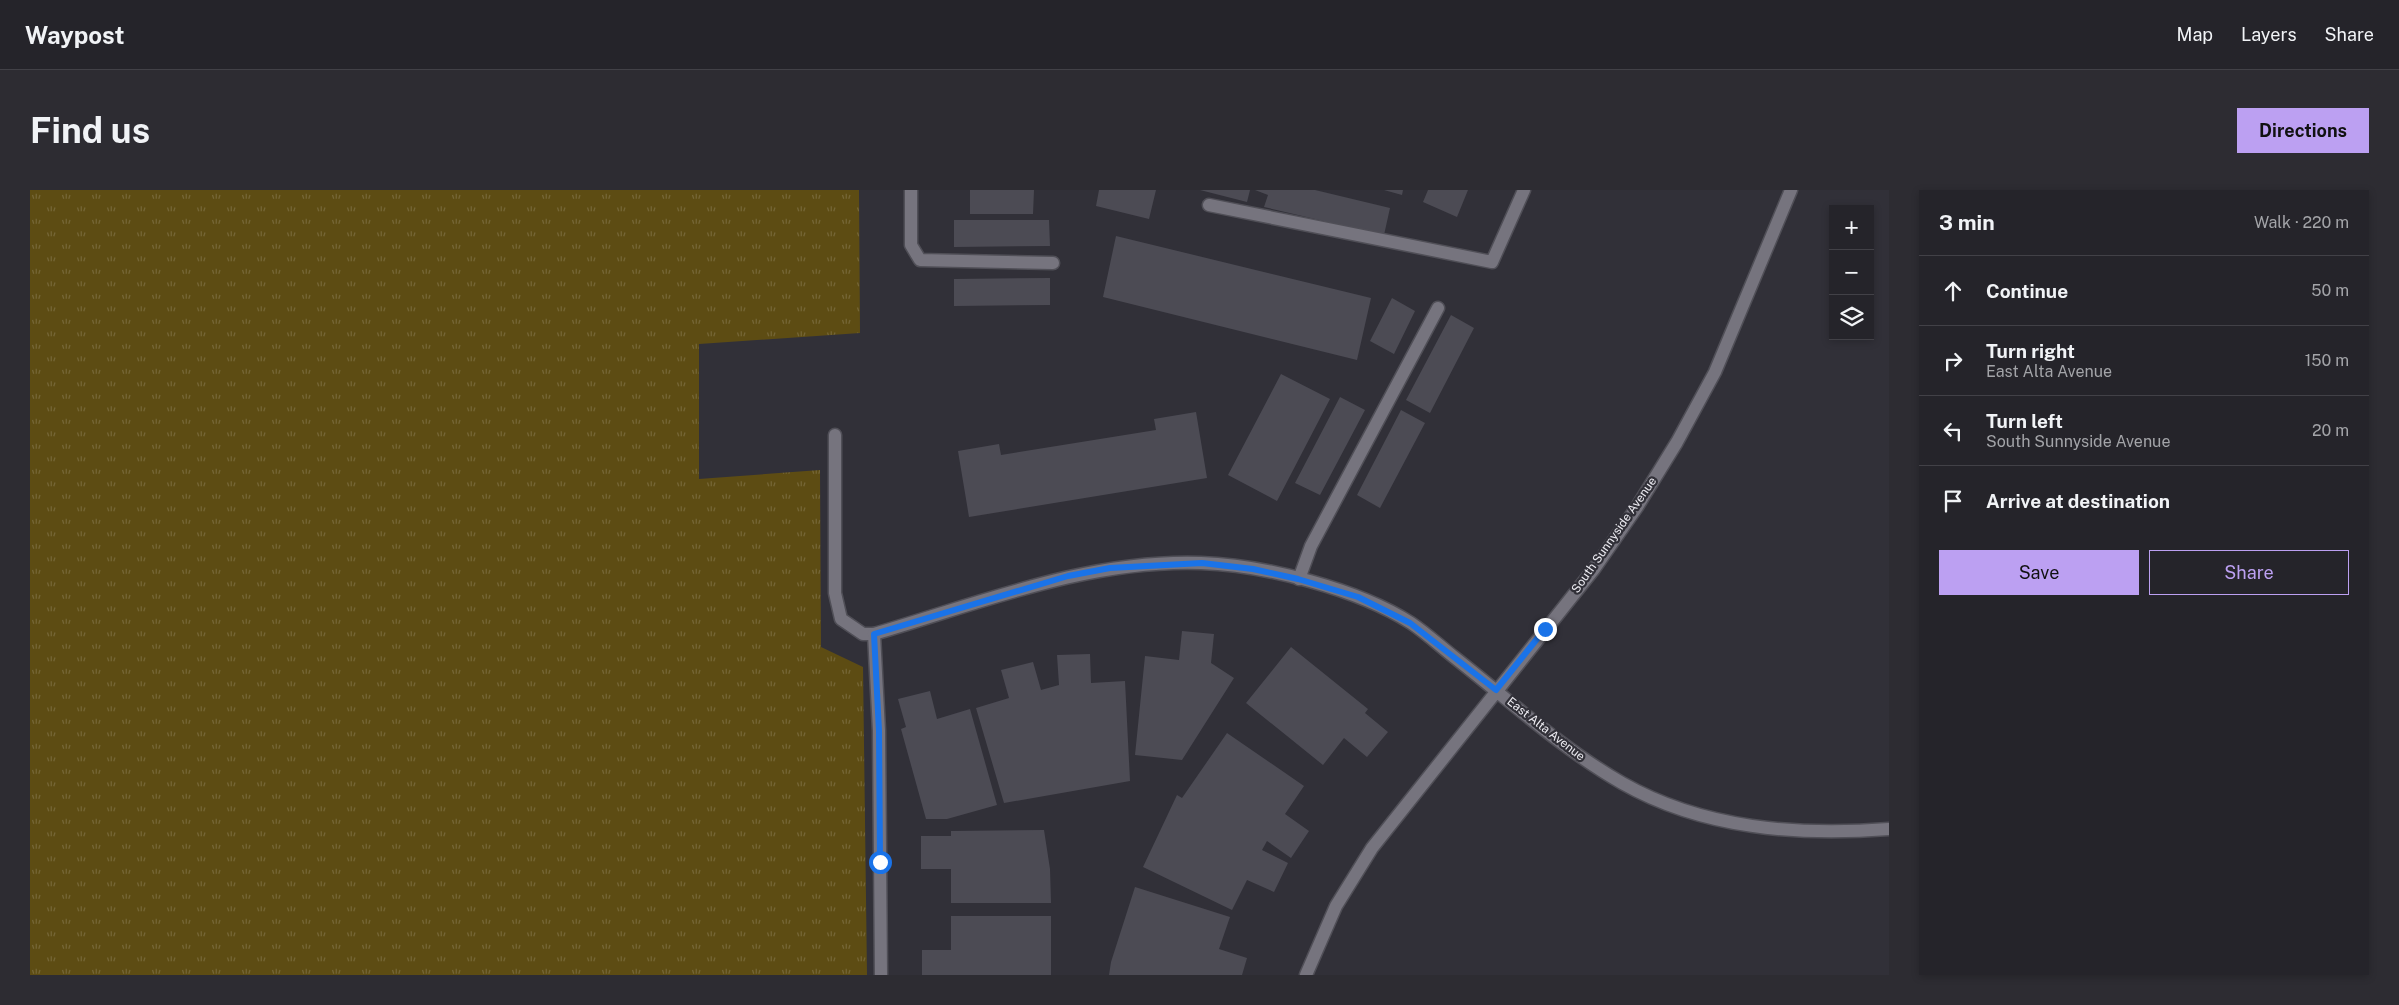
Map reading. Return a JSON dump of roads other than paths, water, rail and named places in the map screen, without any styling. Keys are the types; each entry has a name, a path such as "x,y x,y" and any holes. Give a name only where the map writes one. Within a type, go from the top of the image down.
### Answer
{"street":[{"path":"911,190 911,245 920,260 1053,263"},
{"path":"1209,205 1492,262 1524,190"},
{"name":"South Sunnyside Avenue","path":"1306,975 1336,906 1372,848 1594,569 1637,507 1677,442 1715,372 1792,190"},
{"path":"1298,579 1311,546 1438,308"},
{"path":"835,436 835,593 841,619 863,634 874,634 879,731 881,975"},
{"name":"East Alta Avenue","path":"874,634 1068,576 1110,568 1202,563 1253,569 1298,579 1358,597 1410,623 1577,755 1624,784 1671,805 1718,820 1771,830 1822,832 1889,829"}]}
